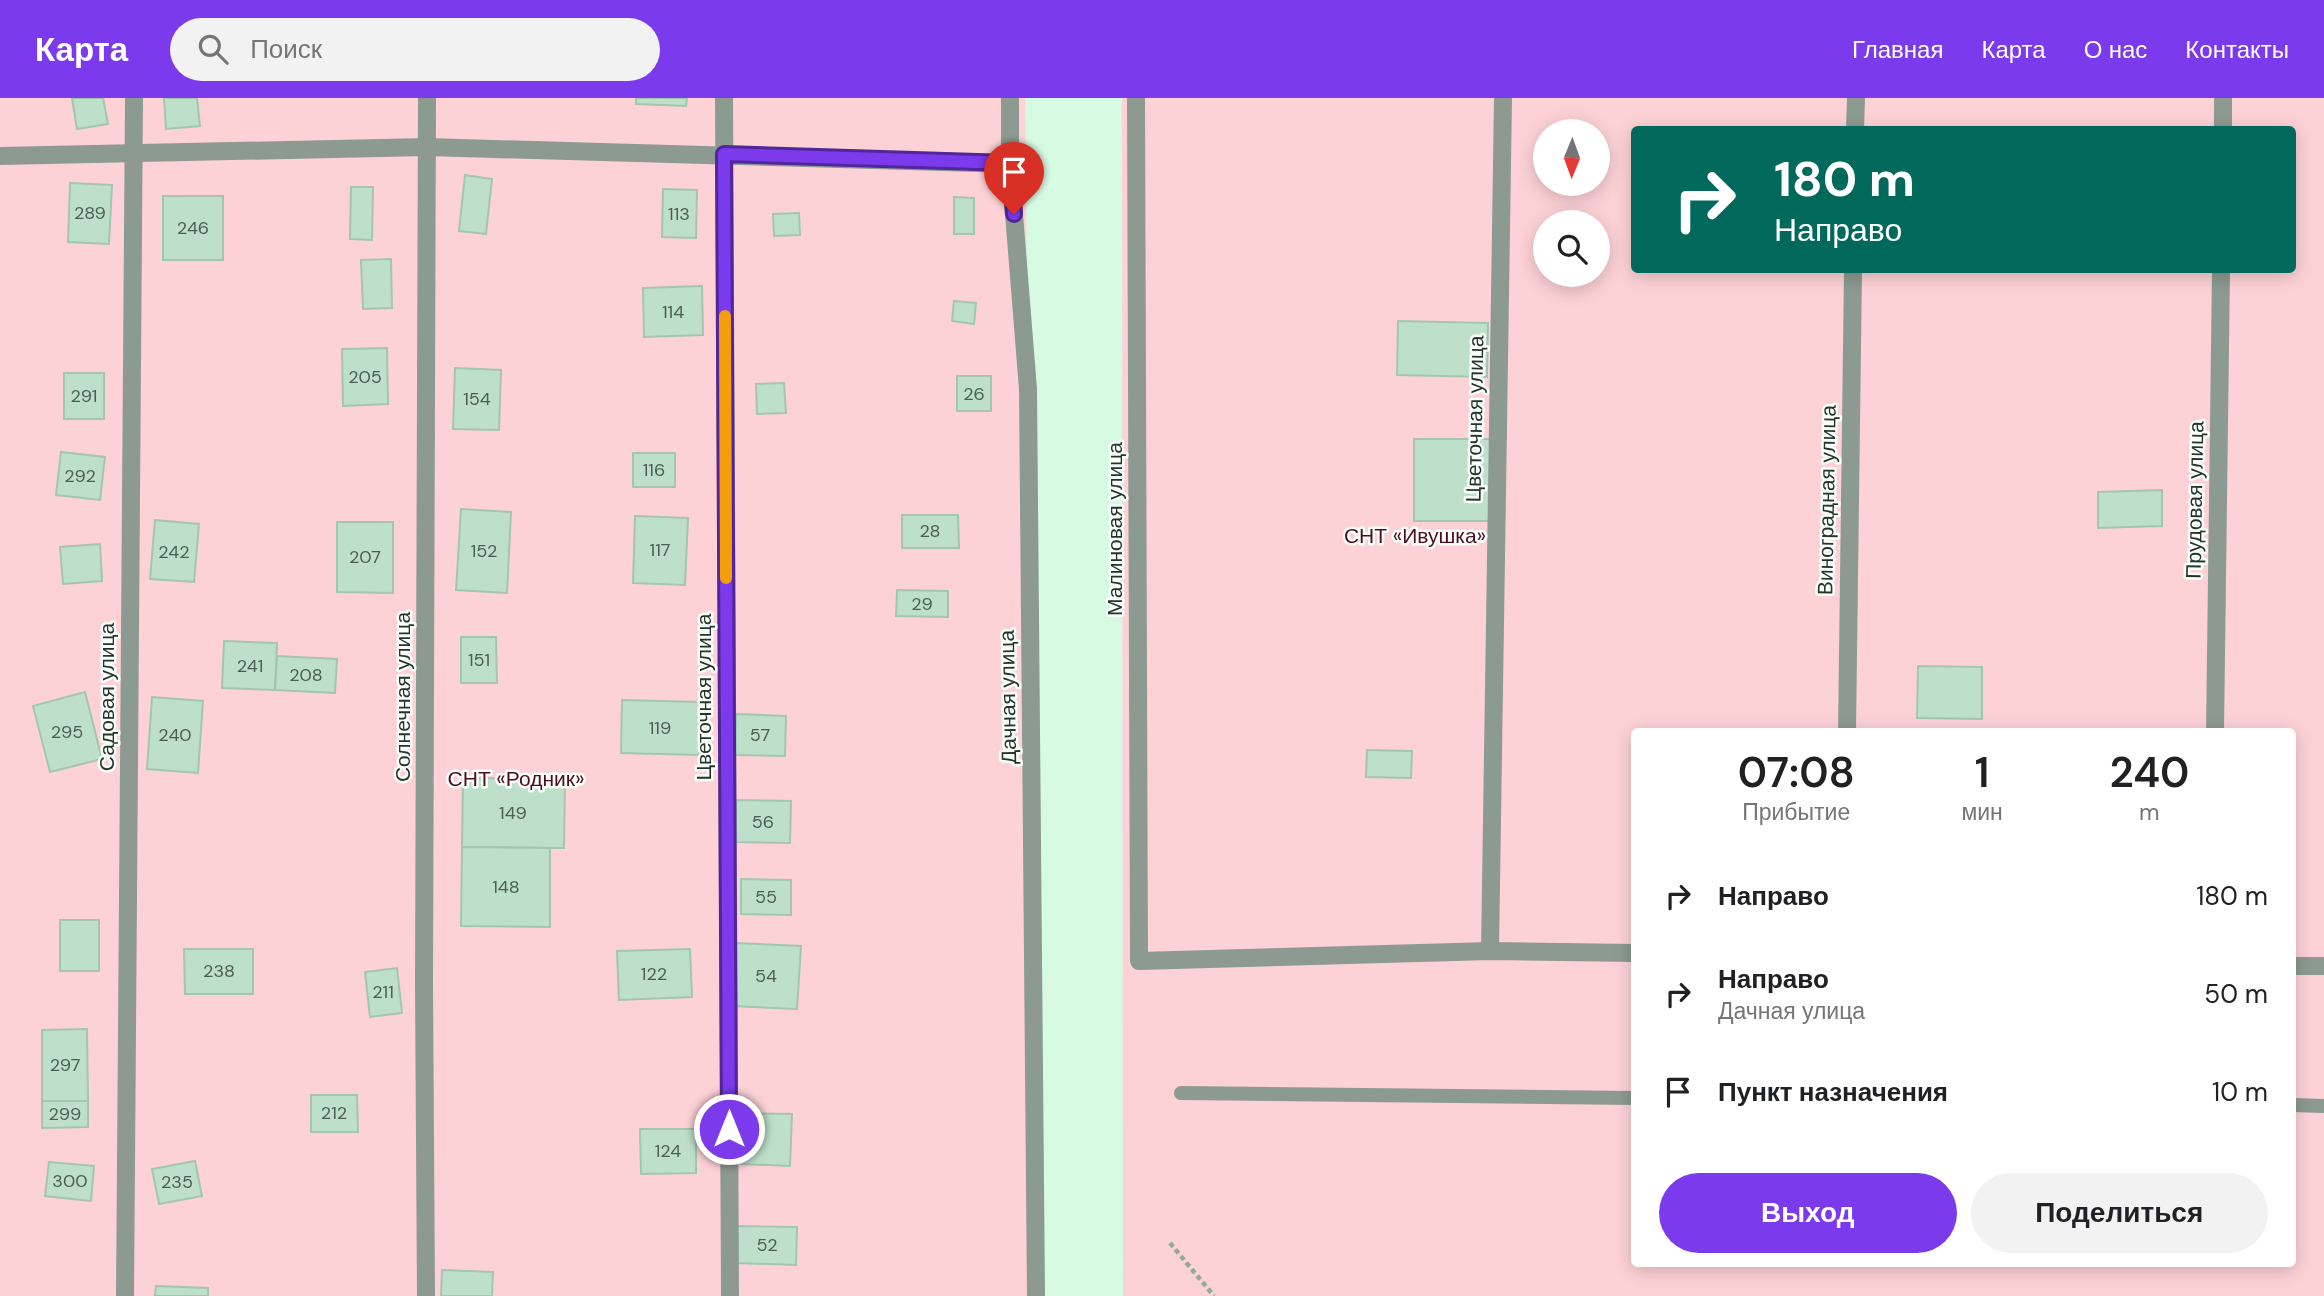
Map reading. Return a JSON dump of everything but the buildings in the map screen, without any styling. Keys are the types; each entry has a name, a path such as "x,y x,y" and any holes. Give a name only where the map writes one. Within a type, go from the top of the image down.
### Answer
{"street":[{"name":"Садовая улица","path":"125,1296 134,98"},
{"name":"Солнечная улица","path":"426,1296 424,969 427,98"},
{"name":"Цветочная улица","path":"724,98 730,1296"},
{"name":"Дачная улица","path":"1010,98 1010,163 1028,389 1036,1296"},
{"name":"Малиновая улица","path":"1136,98 1139,961 1490,951"},
{"name":"Цветочная улица","path":"1490,951 1503,98"},
{"path":"1855,126 1856,98"},
{"path":"2223,98 2223,126"},
{"path":"0,156 427,147 1010,163"},
{"name":"Виноградная улица","path":"1847,728 1853,273"},
{"name":"Прудовая улица","path":"2215,728 2221,273"},
{"path":"1490,951 1631,953"},
{"path":"2296,966 2324,966"}],"lane":[{"path":"1181,1093 1631,1098"},
{"path":"2296,1105 2324,1106"}],"path":[{"path":"1170,1243 1214,1296"}],"green space":[{"name":"СНТ «Родник»","path":"0,98 1025,98 1036,1296 0,1296"},
{"name":"СНТ «Ивушка»","path":"1122,98 2324,98 2324,1296 1123,1296"}],"slow traffic":[{"path":"725,316 726,578"}],"route":[{"path":"729,1129 724,154 1010,163 1014,214"}]}
